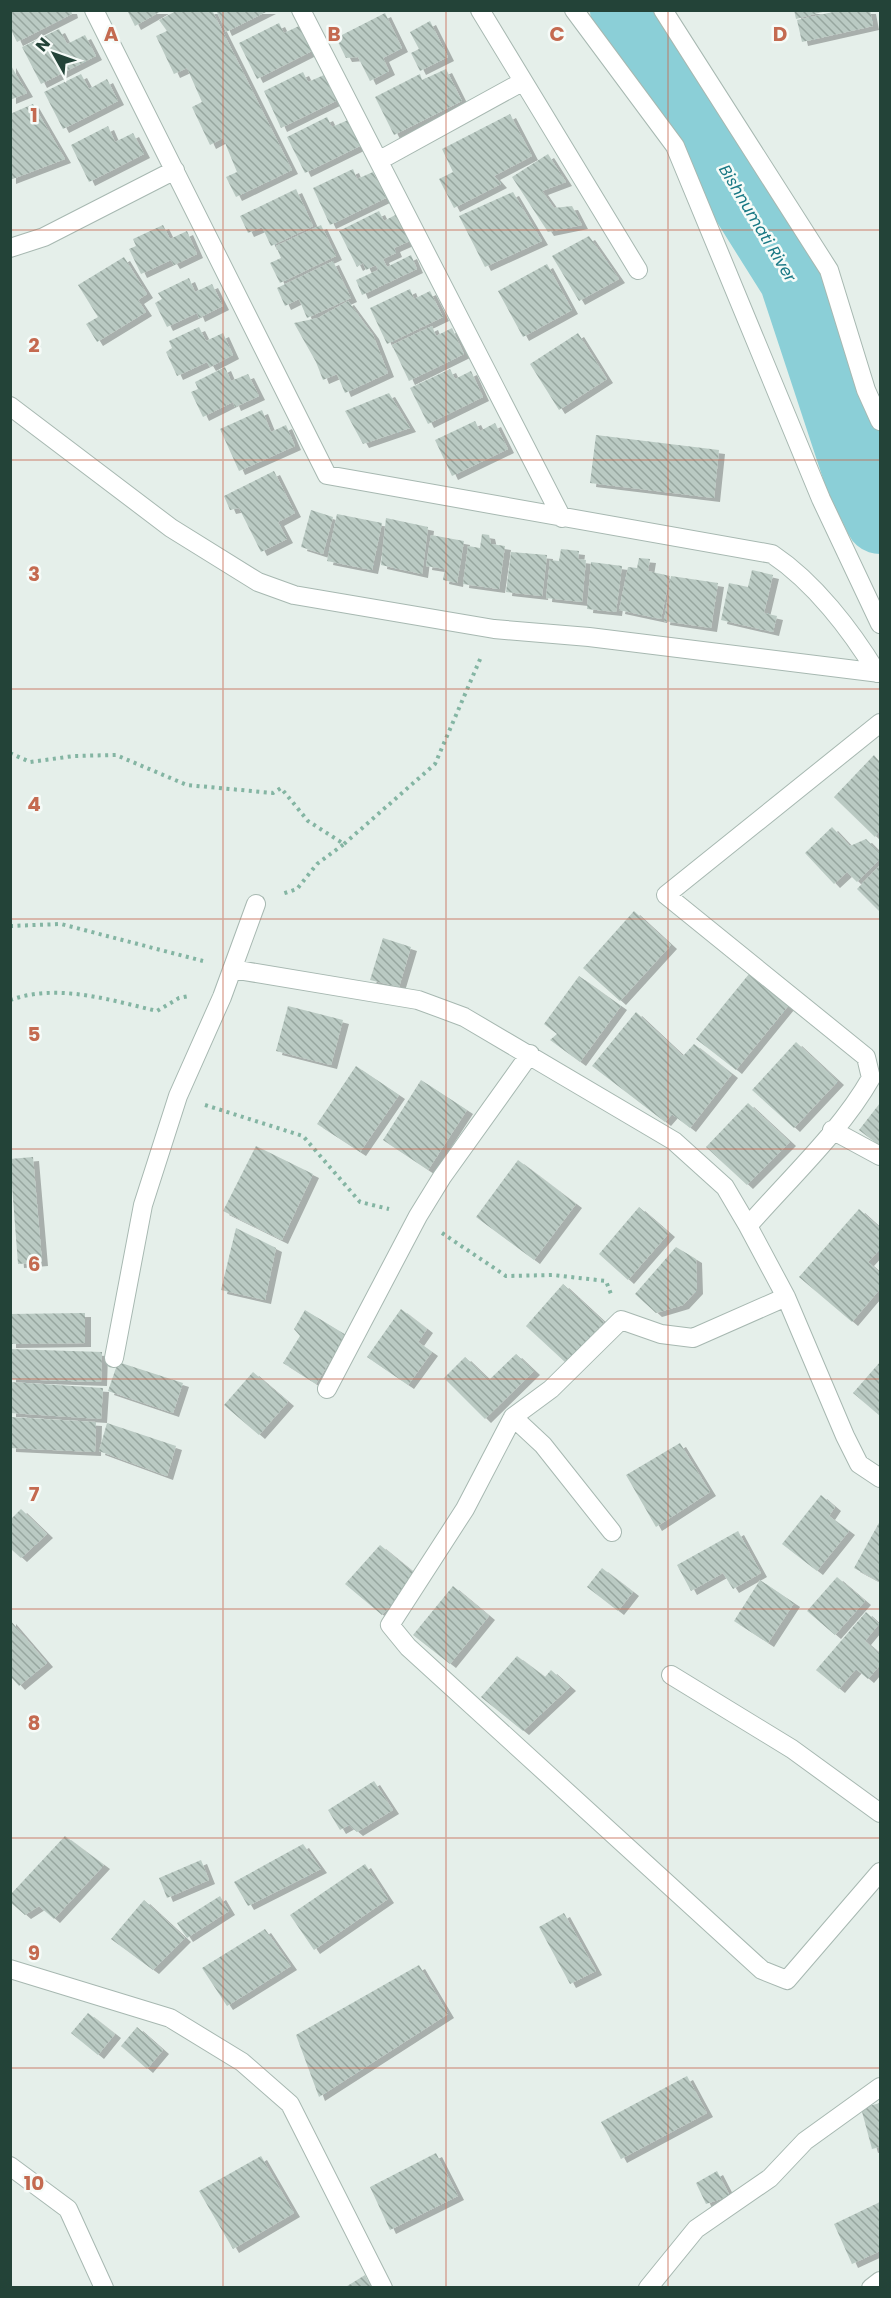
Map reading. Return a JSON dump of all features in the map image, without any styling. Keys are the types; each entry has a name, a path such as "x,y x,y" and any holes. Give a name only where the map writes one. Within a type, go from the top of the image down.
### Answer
{"street":[{"path":"94,10 327,475 772,554 798,574 839,618 879,673"},
{"path":"301,10 562,518"},
{"path":"480,10 638,270"},
{"path":"574,10 675,146 822,499 880,624"},
{"path":"663,10 829,270 866,390 880,421"},
{"path":"380,160 522,82"},
{"path":"10,248 44,237 175,170"},
{"path":"10,406 171,528 258,582 294,595 494,629 588,637 879,673"},
{"path":"748,1226 832,1130 871,1078 866,1057 666,895 880,723"},
{"path":"114,1358 143,1205 178,1096 222,997 256,904"},
{"path":"232,969 418,1000 464,1017 674,1141 725,1187 786,1297 859,1464 880,1478"},
{"path":"327,1389 418,1216 442,1177 530,1054"},
{"path":"832,1130 880,1156"},
{"path":"786,1297 693,1338 661,1334 621,1320 551,1389 513,1417 465,1509 390,1625 408,1647 762,1970 787,1980 880,1872"},
{"path":"513,1417 543,1445 612,1532"},
{"path":"671,1675 792,1749 880,1813"},
{"path":"10,1969 170,2018 242,2062 290,2104 383,2288"},
{"path":"648,2288 696,2229 770,2178 805,2141 880,2087"},
{"path":"10,2166 68,2209 104,2288"},
{"path":"871,2288 880,2281"}],"path":[{"path":"256,904 297,889 317,864 344,844 435,764 494,629"},
{"path":"10,753 30,762 74,756 116,755 187,785 273,793 281,788 308,821 344,844"},
{"path":"10,926 61,924 232,969"},
{"path":"10,1000 22,996 75,993 157,1011 179,998 212,993 222,997"}],"building":[{"path":"10,10 71,10 72,14 17,42 10,28"},
{"path":"127,10 163,10 135,26"},
{"path":"178,10 212,10 292,170 236,197 226,177 237,172 223,138 210,145 192,107 202,102 187,68 174,74 156,36 167,31 159,20"},
{"path":"216,10 270,10 226,32"},
{"path":"794,10 826,10 826,11 796,19"},
{"path":"842,10 870,10 873,26 802,42 797,20"},
{"path":"385,13 402,48 383,58 389,71 370,81 358,57 346,58 336,38"},
{"path":"430,21 448,57 420,71 411,53 419,49 410,32"},
{"path":"279,23 284,33 299,26 312,51 257,79 239,43"},
{"path":"59,29 67,44 85,35 96,56 41,84 22,47"},
{"path":"10,64 27,93 10,100"},
{"path":"446,69 462,101 394,135 375,97 420,74 422,80"},
{"path":"303,72 308,82 324,75 336,101 281,128 264,91"},
{"path":"81,74 89,89 107,79 118,101 63,129 44,92"},
{"path":"33,104 65,159 10,180 10,114"},
{"path":"510,114 532,156 494,176 501,184 454,208 439,179 453,172 442,149"},
{"path":"327,117 332,127 348,120 360,146 305,173 287,137"},
{"path":"108,126 115,142 133,133 144,154 89,182 71,145"},
{"path":"548,154 566,182 542,191 554,208 572,206 582,225 548,232 512,177"},
{"path":"353,169 357,179 373,172 386,198 330,225 313,188"},
{"path":"296,189 313,226 271,246 262,227 248,233 240,216"},
{"path":"513,192 542,241 485,267 459,216"},
{"path":"379,211 384,221 399,213 412,240 394,248 396,253 383,259 387,267 411,255 417,269 362,295 356,280 378,270 376,265 366,270 363,263 357,267 339,231"},
{"path":"163,225 170,239 187,231 197,254 174,265 171,260 141,274 129,249 136,246 133,239"},
{"path":"321,225 336,256 280,283 270,263 281,258 276,246"},
{"path":"589,236 619,279 579,301 552,256"},
{"path":"124,257 147,294 138,300 146,312 97,342 86,324 98,317 78,285"},
{"path":"333,261 351,298 307,318 299,299 285,306 277,288"},
{"path":"547,264 572,310 523,337 498,291"},
{"path":"189,278 195,292 212,284 223,306 199,318 197,313 167,327 155,303 162,299 158,293"},
{"path":"410,289 414,299 430,291 443,317 387,344 370,308"},
{"path":"348,301 373,335 388,373 345,393 337,374 323,380 316,362 294,323 318,318"},
{"path":"432,326 436,336 452,328 464,354 409,381 392,345"},
{"path":"199,327 206,341 223,333 233,355 210,367 207,362 177,376 166,352 172,348 169,341"},
{"path":"578,333 607,379 559,410 530,364"},
{"path":"225,367 231,381 248,374 259,396 235,407 233,402 203,417 191,392 198,389 195,382"},
{"path":"450,369 455,379 471,371 483,397 428,424 410,388"},
{"path":"389,393 410,428 363,444 345,411"},
{"path":"262,410 271,432 286,425 295,446 239,471 220,429"},
{"path":"475,421 480,431 495,423 508,449 452,476 435,440"},
{"path":"596,435 719,450 714,498 590,483"},
{"path":"274,471 295,513 278,522 287,539 261,552 239,508 230,510 224,496"},
{"path":"311,510 333,517 323,554 301,547"},
{"path":"337,514 382,523 372,570 327,561"},
{"path":"386,518 428,527 422,574 381,565"},
{"path":"482,534 489,535 491,544 505,546 499,589 463,584 468,546 480,548"},
{"path":"431,535 464,541 457,583 443,580 445,569 426,566"},
{"path":"561,549 579,551 578,559 586,560 582,602 546,598 550,560 559,561"},
{"path":"511,552 547,555 542,596 506,592"},
{"path":"639,558 650,559 648,571 670,576 661,619 619,610 628,567 637,568"},
{"path":"591,562 622,566 616,612 587,609"},
{"path":"752,570 773,575 764,613 777,616 773,632 721,620 729,583 748,587"},
{"path":"671,576 718,583 711,628 664,621"},
{"path":"874,755 880,762 880,830 875,837 834,797"},
{"path":"832,827 850,846 866,839 880,853 880,859 857,882 847,872 834,884 805,853"},
{"path":"880,865 880,912 857,889"},
{"path":"634,911 671,945 620,1001 583,968"},
{"path":"383,938 411,947 399,987 370,980"},
{"path":"749,974 788,1006 736,1070 696,1039"},
{"path":"579,976 621,1006 580,1062 550,1040 557,1034 544,1024"},
{"path":"288,1006 343,1020 331,1065 276,1051"},
{"path":"636,1012 683,1056 694,1044 732,1074 690,1128 672,1114 665,1122 592,1066"},
{"path":"796,1042 838,1081 794,1128 752,1090"},
{"path":"356,1066 399,1095 360,1152 317,1124"},
{"path":"421,1080 467,1110 428,1170 383,1140"},
{"path":"748,1103 790,1142 747,1185 706,1147"},
{"path":"880,1103 880,1146 859,1130"},
{"path":"256,1146 313,1174 282,1240 223,1211"},
{"path":"33,1157 42,1262 18,1264 10,1159"},
{"path":"518,1160 576,1204 534,1260 476,1217"},
{"path":"639,1207 669,1233 628,1280 599,1254"},
{"path":"859,1209 880,1228 880,1249 868,1262 880,1273 880,1289 852,1322 799,1277"},
{"path":"236,1228 276,1248 265,1300 221,1290"},
{"path":"676,1247 696,1259 697,1290 683,1305 656,1313 635,1294"},
{"path":"563,1284 604,1322 566,1363 526,1326"},
{"path":"401,1309 427,1329 418,1342 432,1352 408,1385 367,1357"},
{"path":"305,1310 346,1335 316,1384 283,1363 300,1336 294,1329"},
{"path":"85,1313 85,1343 10,1344 10,1314"},
{"path":"10,1349 102,1352 101,1382 10,1379"},
{"path":"516,1354 534,1371 485,1419 444,1378 465,1357 489,1380"},
{"path":"118,1362 183,1383 173,1413 108,1391"},
{"path":"880,1362 880,1416 853,1393"},
{"path":"253,1372 288,1402 259,1435 224,1405"},
{"path":"10,1382 103,1388 101,1419 10,1413"},
{"path":"10,1417 96,1422 95,1452 10,1448"},
{"path":"107,1423 176,1446 167,1476 99,1451"},
{"path":"680,1443 710,1492 656,1527 626,1475"},
{"path":"821,1495 835,1507 829,1516 849,1531 817,1571 782,1544"},
{"path":"21,1509 47,1534 21,1558 10,1548 10,1520"},
{"path":"880,1521 880,1582 854,1568"},
{"path":"738,1531 761,1573 733,1589 723,1573 691,1591 677,1565"},
{"path":"380,1545 418,1576 382,1615 345,1584"},
{"path":"602,1568 633,1592 618,1611 587,1587"},
{"path":"837,1577 865,1601 835,1635 807,1611"},
{"path":"760,1580 794,1603 768,1643 734,1621"},
{"path":"453,1586 489,1616 450,1664 413,1635"},
{"path":"866,1612 879,1624 865,1641 880,1654 880,1665 868,1679 856,1669 839,1689 816,1670"},
{"path":"10,1620 47,1663 19,1686 10,1676"},
{"path":"517,1656 545,1677 551,1670 570,1687 523,1731 481,1697"},
{"path":"374,1781 393,1810 357,1832 349,1825 340,1830 328,1810"},
{"path":"65,1836 104,1865 54,1919 39,1906 25,1915 10,1902 10,1895"},
{"path":"303,1844 321,1869 248,1906 234,1882"},
{"path":"201,1860 209,1880 167,1898 159,1878"},
{"path":"365,1864 388,1899 314,1950 290,1915"},
{"path":"220,1896 229,1911 187,1938 177,1923"},
{"path":"144,1900 185,1938 153,1970 111,1939"},
{"path":"564,1913 596,1971 570,1984 539,1927"},
{"path":"265,1929 291,1966 227,2006 202,1968"},
{"path":"419,1965 448,2014 319,2097 296,2035"},
{"path":"88,2013 115,2034 98,2055 71,2033"},
{"path":"137,2027 163,2050 147,2069 121,2046"},
{"path":"687,2076 707,2113 621,2159 601,2122"},
{"path":"880,2103 880,2147 872,2149 861,2108"},
{"path":"436,2153 458,2196 390,2230 370,2187"},
{"path":"261,2156 294,2213 233,2249 199,2191"},
{"path":"717,2171 730,2196 706,2204 696,2183"},
{"path":"880,2202 880,2251 852,2264 834,2224"},
{"path":"365,2275 372,2288 344,2288"}],"waterway":[{"name":"Bishnumati River","path":"625,10 794,279 860,479 880,519"}]}
